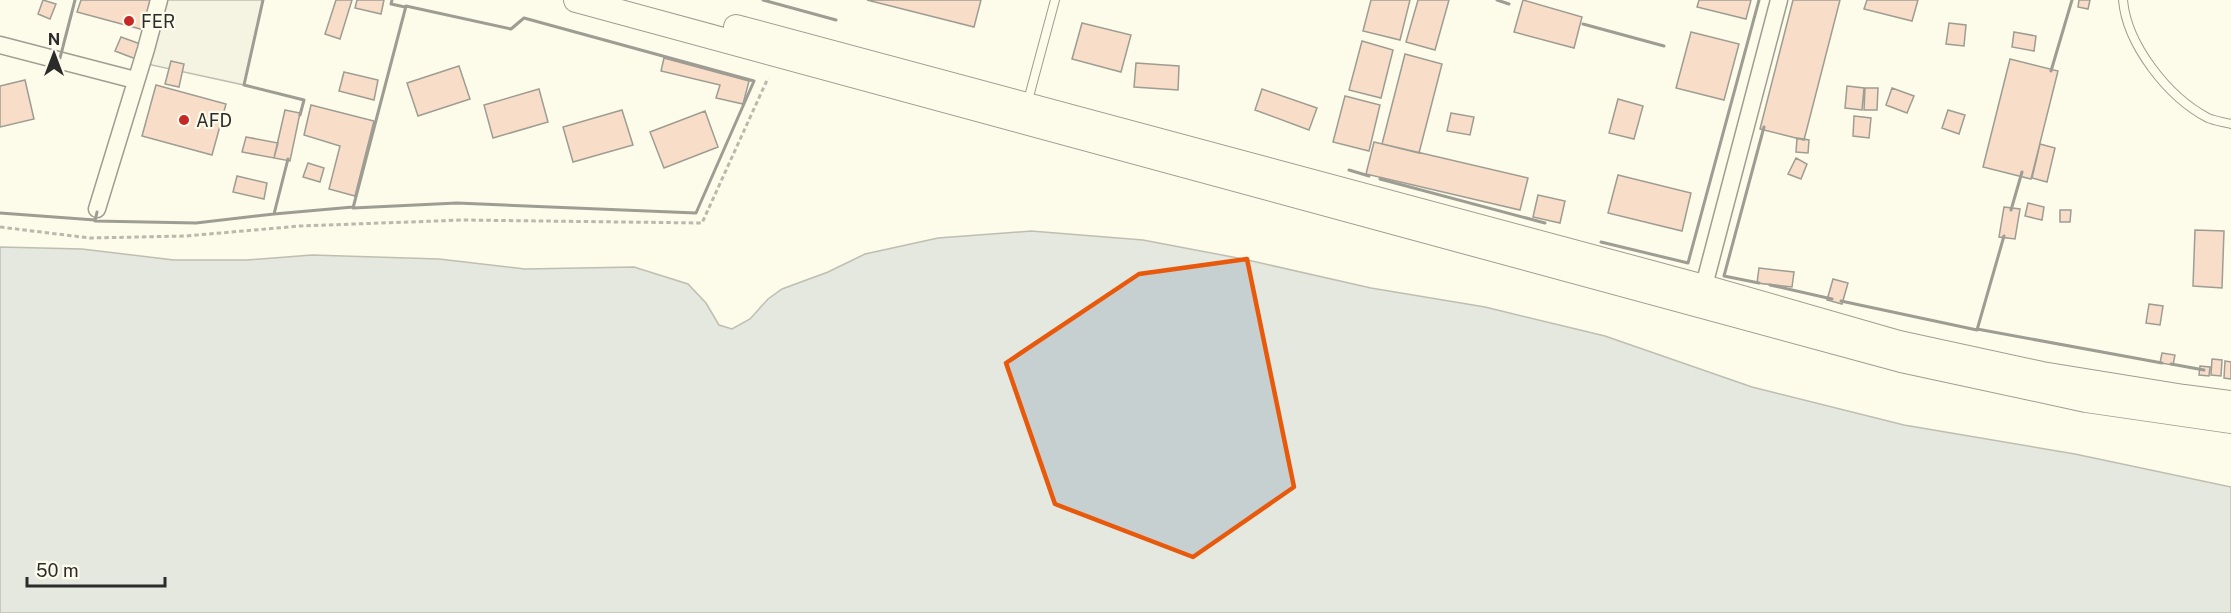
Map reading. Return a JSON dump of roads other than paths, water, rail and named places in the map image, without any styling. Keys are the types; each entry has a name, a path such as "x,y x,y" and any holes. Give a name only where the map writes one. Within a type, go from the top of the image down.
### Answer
{"main road":[{"path":"576,0 1024,113 1701,297 2042,374 2184,398 2231,403"},
{"path":"639,0 1024,113"},
{"path":"1701,297 1901,360 2086,400 2231,421"}],"street":[{"path":"97,209 159,0"},
{"path":"1701,297 1779,0"},
{"path":"0,45 135,80"}],"lane":[{"path":"1024,113 1055,0"},
{"path":"2123,0 2124,13 2132,35 2144,57 2160,77 2186,103 2210,118 2231,124"}],"place":[{"name":"FER","path":"129,21"},
{"name":"AFD","path":"184,120"}]}
